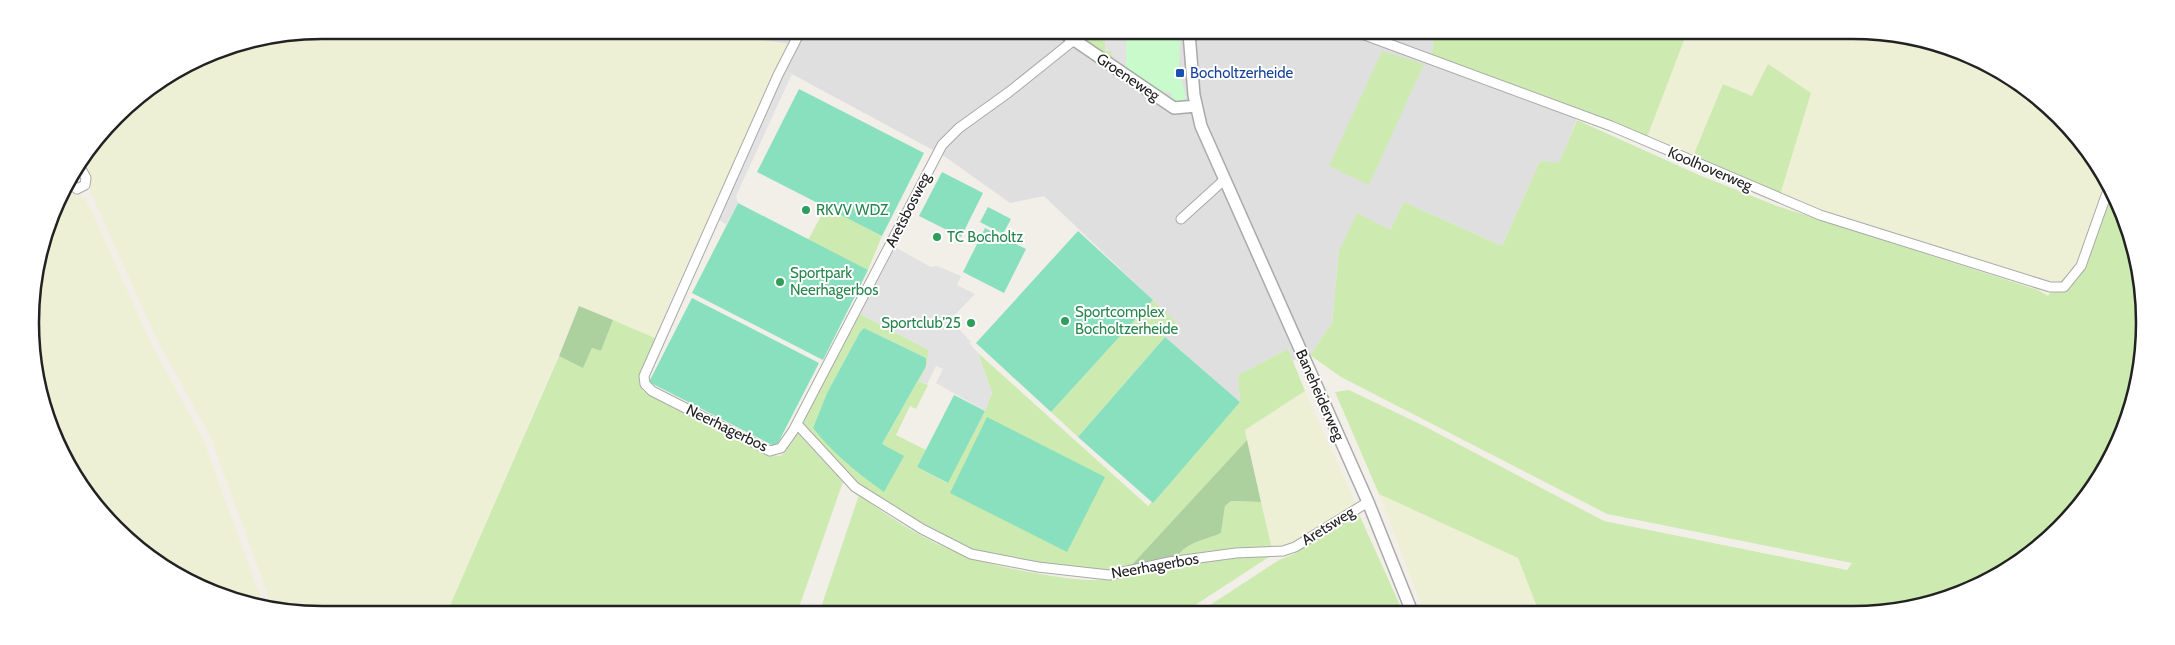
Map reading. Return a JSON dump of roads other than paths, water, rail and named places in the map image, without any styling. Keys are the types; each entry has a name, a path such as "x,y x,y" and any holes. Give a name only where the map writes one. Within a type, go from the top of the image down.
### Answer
{"street":[{"name":"Neerhagerbos","path":"796,39 778,75 645,372 644,380 649,390 770,451 783,447 797,424 855,487 922,529 971,554 1038,568 1109,575 1169,562 1288,549"},
{"name":"Aretsbosweg","path":"797,424 942,145 959,128 1009,92 1066,39"},
{"name":"Groeneweg","path":"1073,39 1174,108 1196,106"},
{"name":"Baneheiderweg","path":"1190,39 1196,106 1201,126 1368,502 1410,606"},
{"name":"Koolhoverweg","path":"1375,39 1610,126 1771,196 1820,215 2044,286 2064,287 2081,266 2106,195"},
{"path":"74,186 76,188 84,187 86,178 83,172"},
{"path":"1181,219 1224,180"},
{"name":"Aretsweg","path":"1288,549 1368,502"}],"place":[{"name":"Bocholtzerheide","path":"1180,73"},
{"name":"RKVV WDZ","path":"806,210"},
{"name":"TC Bocholtz","path":"937,237"},
{"name":"Sportpark Neerhagerbos","path":"780,282"},
{"name":"Sportcomplex Bocholtzerheide","path":"1065,321"},
{"name":"Sportclub'25","path":"971,323"}]}
